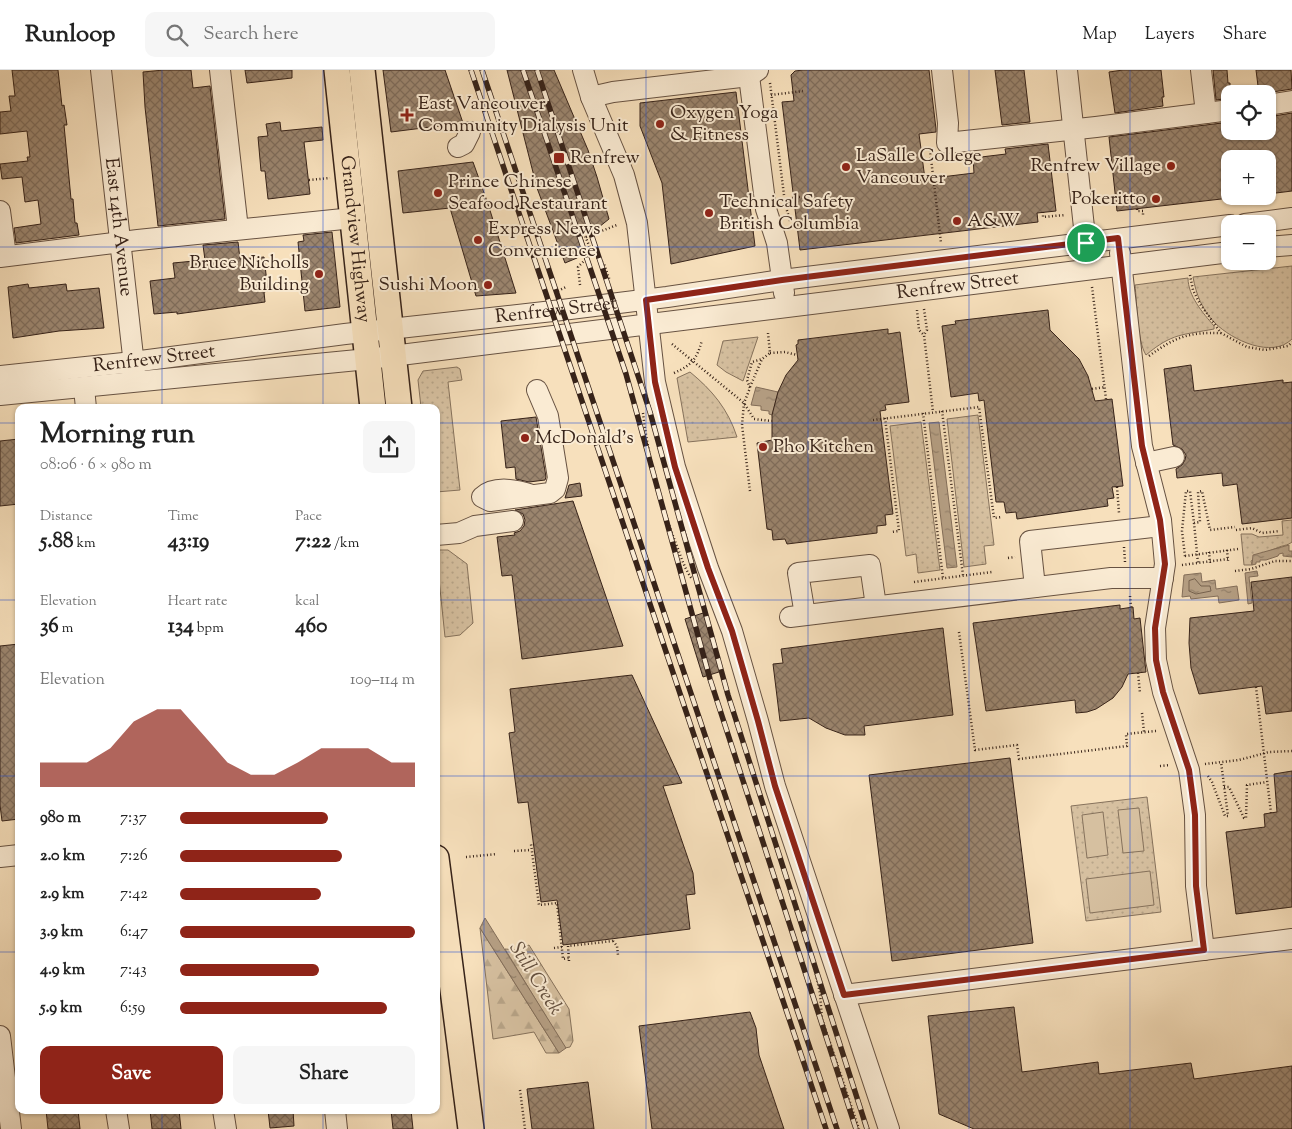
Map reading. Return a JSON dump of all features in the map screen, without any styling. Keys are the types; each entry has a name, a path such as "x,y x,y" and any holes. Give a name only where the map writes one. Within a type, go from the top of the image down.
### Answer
{"main road":[{"name":"Grandview Highway","path":"336,70 374,404"},
{"name":"Grandview Highway","path":"362,70 399,404"},
{"path":"440,889 471,1129"}],"street":[{"name":"East 14th Avenue","path":"101,70 136,383"},
{"path":"220,70 238,229"},
{"path":"582,70 590,97 624,175 637,223 655,382 675,467 708,568 732,631 775,786 888,1129"},
{"path":"942,70 948,123 948,143 1221,111"},
{"path":"1067,70 1090,278"},
{"path":"1201,70 1206,113"},
{"path":"590,97 613,92 759,75 766,209 777,243 785,307"},
{"path":"1276,104 1292,101"},
{"path":"0,211 3,257 120,242 353,218"},
{"path":"1276,220 1292,218"},
{"name":"Renfrew Street","path":"0,376 133,362 365,332 646,300 782,280 1221,227"},
{"path":"1118,238 1142,446 1161,526 1165,564 1155,628 1156,660 1163,692 1189,770 1195,815 1195,878 1204,950"},
{"path":"1276,247 1292,245"},
{"name":"Renfrew Street","path":"0,395 85,398 136,383 368,359 785,307 1090,278 1121,265 1221,253"},
{"path":"482,497 490,501 550,493 555,489 558,478 548,416 537,390"},
{"path":"1146,464 1174,457"},
{"path":"440,535 459,533 475,526 513,521"},
{"path":"1035,587 1030,541 1161,526"},
{"path":"876,606 870,565 798,573 797,616 1111,578 1163,578"},
{"path":"0,857 15,855"},
{"path":"844,995 1292,939"},
{"path":"0,1036 11,1129"},
{"path":"117,1114 119,1129"},
{"path":"224,1114 226,1129"},
{"path":"335,1114 337,1129"}],"path":[{"path":"759,75 770,82 784,202 789,211 791,228"},
{"path":"771,95 803,91"},
{"path":"941,243 930,146 948,143"},
{"path":"309,180 331,178"},
{"path":"792,198 807,196"},
{"path":"1137,209 1137,211 1143,210 1143,216"},
{"path":"1042,212 1043,217 1065,215"},
{"path":"586,237 617,225"},
{"path":"584,233 592,253 604,264 610,282"},
{"path":"580,285 578,267 592,253"},
{"path":"1190,275 1193,290 1200,304 1222,333 1247,347 1266,350 1290,346 1292,342"},
{"path":"1090,278 1106,399"},
{"path":"924,309 927,330 924,335 933,412"},
{"path":"917,310 919,330 924,335"},
{"path":"1147,359 1167,343 1187,335 1205,332 1222,333"},
{"path":"768,333 770,353"},
{"path":"674,373 686,368 694,361 702,340"},
{"path":"672,344 744,403 754,419 772,421"},
{"path":"750,388 746,380 752,362 762,359 770,353 785,352 797,355"},
{"path":"750,491 742,425 744,403 762,359"},
{"path":"1092,389 1105,387"},
{"path":"873,420 979,407 994,518 1002,517"},
{"path":"642,408 647,445 671,529 686,571 696,585"},
{"path":"942,411 963,575"},
{"path":"923,414 943,578"},
{"path":"885,418 899,531 891,532"},
{"path":"1117,487 1120,513"},
{"path":"1198,563 1197,554 1194,523 1190,491 1186,491 1182,531 1183,556 1197,554 1209,552 1227,550 1238,548"},
{"path":"1194,523 1200,522 1198,492 1202,491 1210,530 1252,528 1262,532 1280,531"},
{"path":"1123,544 1126,568"},
{"path":"1182,564 1228,560 1227,550"},
{"path":"1209,552 1210,562"},
{"path":"1235,571 1250,569 1275,561 1292,561"},
{"path":"914,582 992,572"},
{"path":"959,632 975,750 1017,745 1019,759 1128,746 1126,734 1156,731"},
{"path":"1138,673 1140,693"},
{"path":"1256,687 1271,813"},
{"path":"1142,713 1144,732"},
{"path":"1205,764 1239,760 1263,753 1292,750"},
{"path":"1207,775 1212,782 1224,816 1228,816 1220,762"},
{"path":"1224,787 1229,787 1244,818 1246,818 1247,785 1268,782"},
{"path":"534,844 531,844 531,850 539,906 557,903 564,959 569,960 568,946 613,940 617,946 618,954"},
{"path":"514,852 531,850"},
{"path":"466,857 497,854"},
{"path":"554,948 562,947"},
{"path":"812,956 820,993 822,1019 860,1129"},
{"path":"520,1090 525,1129"}],"green space":[{"path":"1292,266 1292,339 1284,345 1274,347 1252,345 1242,341 1215,323 1206,313 1200,302 1193,277 1256,270 1276,270 1276,268"},
{"path":"1188,278 1193,298 1214,326 1214,329 1178,336 1163,342 1146,355 1139,331 1135,285"},
{"path":"758,337 743,381 717,365 723,341"},
{"path":"457,367 460,369 462,380 448,382 460,490 440,492 440,404 421,404 418,380 423,371"},
{"path":"690,372 705,386 724,409 737,437 688,442 677,378"},
{"path":"978,415 994,545 984,546 986,564 964,567 947,419"},
{"path":"921,422 940,570 918,573 916,554 906,556 890,426"},
{"path":"1292,520 1292,542 1270,550 1251,561 1252,565 1244,565 1241,534 1252,534 1259,537 1283,535 1282,521"},
{"path":"440,550 448,550 467,564 473,623 460,635 445,637 440,589"},
{"path":"1147,797 1161,912 1086,921 1071,806"},
{"path":"1139,808 1144,851 1123,853 1118,810"},
{"path":"1103,812 1108,855 1087,858 1082,815"},
{"path":"1150,871 1154,905 1090,913 1086,879"},
{"path":"480,928 559,1053 546,1053 534,1032 493,1039"},
{"path":"529,945 569,1009 573,1041 570,1047 565,1048 505,949 518,950"}],"water":[{"path":"756,387 778,392 772,415 769,414 769,411 761,410 761,406 751,405"},
{"path":"939,422 957,567 947,568 929,423"},
{"path":"1289,545 1292,557 1283,556 1283,553 1266,560 1260,560 1260,562 1252,565 1253,555"},
{"path":"1257,571 1258,576 1249,577 1252,603 1248,604 1245,573"},
{"path":"1201,573 1202,582 1215,580 1216,589 1237,586 1239,600 1219,603 1218,596 1191,599 1190,596 1182,597 1184,575"},
{"path":"485,918 566,1048 559,1053 480,928"}],"building":[{"path":"12,70 58,70 62,106 64,105 67,125 64,125 71,199 73,199 75,223 77,223 79,235 16,243 14,228 41,224 38,200 25,202 22,177 2,179 0,164 28,161 27,157 30,157 27,131 0,134 0,112 11,111 9,96 15,96"},
{"path":"191,70 193,88 210,86 225,219 158,226 143,72"},
{"path":"245,70 292,70 292,78 247,83"},
{"path":"383,70 445,70 463,123 391,132"},
{"path":"507,70 554,70 588,150 597,177 609,219 599,227 581,234 586,251 577,258 565,263 537,188"},
{"name":"LaSalle College Vancouver","path":"929,70 936,132 919,134 925,179 974,173 973,158 1006,154 1005,149 1048,144 1056,211 1037,213 1038,222 800,250 782,102 794,101 791,75 795,71"},
{"path":"995,70 1024,70 1030,122 1002,125"},
{"path":"1161,70 1163,106 1115,113 1109,72"},
{"path":"1213,70 1227,70 1228,83 1230,85 1221,85 1221,99 1216,100"},
{"path":"1256,70 1291,70 1292,89 1276,91 1276,85 1258,85"},
{"path":"736,92 755,246 671,264 662,183 640,126 640,103"},
{"name":"Renfrew Village","path":"1292,113 1292,191 1276,193 1276,150 1221,150 1221,199 1117,211 1109,137 1221,123 1221,140 1276,140 1276,116"},
{"path":"280,122 281,131 322,127 323,140 304,142 310,194 268,199 265,171 261,171 258,137 268,136 266,124"},
{"path":"473,162 516,293 476,296 450,208 403,213 398,171"},
{"name":"Bruce Nicholls Building","path":"332,232 340,307 305,311 298,242 304,241 303,235"},
{"path":"238,242 240,259 264,257 268,291 264,292 265,302 177,314 177,312 154,314 150,281 175,278 173,263 205,260 203,245"},
{"path":"28,284 29,288 66,284 67,291 99,288 104,328 59,331 13,338 8,287"},
{"path":"1048,310 1050,330 1079,359 1088,376 1095,401 1112,399 1123,486 1112,487 1114,498 1107,499 1108,506 1017,519 1016,512 1006,513 1004,502 996,502 984,400 979,401 978,393 951,397 942,326 956,324 955,321"},
{"path":"888,329 888,334 900,332 909,402 885,405 886,410 880,411 893,514 885,515 886,525 877,526 877,533 787,544 785,539 773,540 772,530 767,529 757,443 772,440 772,415 778,392 786,375 798,360 796,345 798,340"},
{"path":"1191,365 1194,391 1283,380 1283,383 1292,382 1292,518 1242,524 1237,484 1223,486 1222,473 1177,478 1176,469 1182,465 1186,455 1182,449 1173,445 1164,369"},
{"name":"McDonald's","path":"536,417 546,477 545,480 529,482 516,479 515,467 506,468 501,421"},
{"path":"15,439 15,504 0,506 0,441"},
{"path":"580,483 582,496 565,498 569,485"},
{"path":"573,501 623,646 522,659 512,575 502,576 497,537 515,535 514,533 520,531 524,526 523,514 515,510"},
{"path":"1292,577 1292,711 1266,714 1262,686 1199,694 1191,668 1190,618 1254,611 1251,582"},
{"path":"1120,605 1120,609 1133,607 1134,619 1140,618 1146,672 1128,674 1122,687 1113,698 1096,709 1087,712 1076,713 1075,700 986,711 973,623"},
{"path":"703,613 722,671 703,677 685,619"},
{"path":"943,628 953,715 864,726 865,735 845,735 826,728 809,718 780,721 773,664 783,663 781,649"},
{"path":"15,644 15,819 2,821 0,805 0,646"},
{"path":"632,675 682,783 663,786 693,873 695,894 686,895 690,929 563,945 557,900 541,902 528,802 518,803 509,733 515,732 510,689"},
{"path":"1010,758 1033,943 892,961 869,775"},
{"path":"1292,771 1292,907 1236,914 1226,832 1265,827 1264,814 1277,812 1274,774"},
{"path":"1014,1007 1022,1072 1098,1062 1099,1074 1191,1063 1194,1079 1292,1066 1292,1129 974,1129 939,1114 928,1016"},
{"path":"750,1012 756,1028 759,1055 784,1129 652,1129 639,1026"},
{"path":"588,1082 594,1129 532,1129 527,1089"},
{"path":"46,1114 78,1114 80,1129 48,1129"},
{"path":"150,1114 179,1114 181,1129 152,1129"},
{"path":"268,1114 293,1114 294,1126 270,1128"},
{"path":"391,1114 411,1114 413,1129 393,1129"}],"railway":[{"path":"471,70 826,1129"},
{"path":"482,70 837,1129"},
{"path":"523,70 626,374 710,679 856,1129"},
{"path":"537,70 650,412 728,695 867,1129"}],"place":[{"name":"East Vancouver Community Dialysis Unit","path":"407,115"},
{"name":"Oxygen Yoga & Fitness","path":"660,124"},
{"name":"Renfrew","path":"559,158"},
{"name":"Renfrew Village","path":"1171,166"},
{"name":"LaSalle College Vancouver","path":"846,167"},
{"name":"Prince Chinese Seafood Restaurant","path":"438,193"},
{"name":"Pokeritto","path":"1156,199"},
{"name":"Technical Safety British Columbia","path":"709,213"},
{"name":"A&W","path":"957,221"},
{"name":"Express News Convenience","path":"478,240"},
{"name":"Bruce Nicholls Building","path":"319,274"},
{"name":"Sushi Moon","path":"488,285"},
{"name":"McDonald's","path":"525,438"},
{"name":"Pho Kitchen","path":"763,447"}],"route":[{"path":"1118,238 1142,446 1160,520 1165,564 1155,628 1156,660 1163,692 1189,770 1193,792 1196,886 1204,950 844,995 775,786 732,631 708,568 675,467 655,382 646,300 782,280 1086,243 1118,238"}],"water label":[{"name":"Still Creek","path":"535,979"}]}
